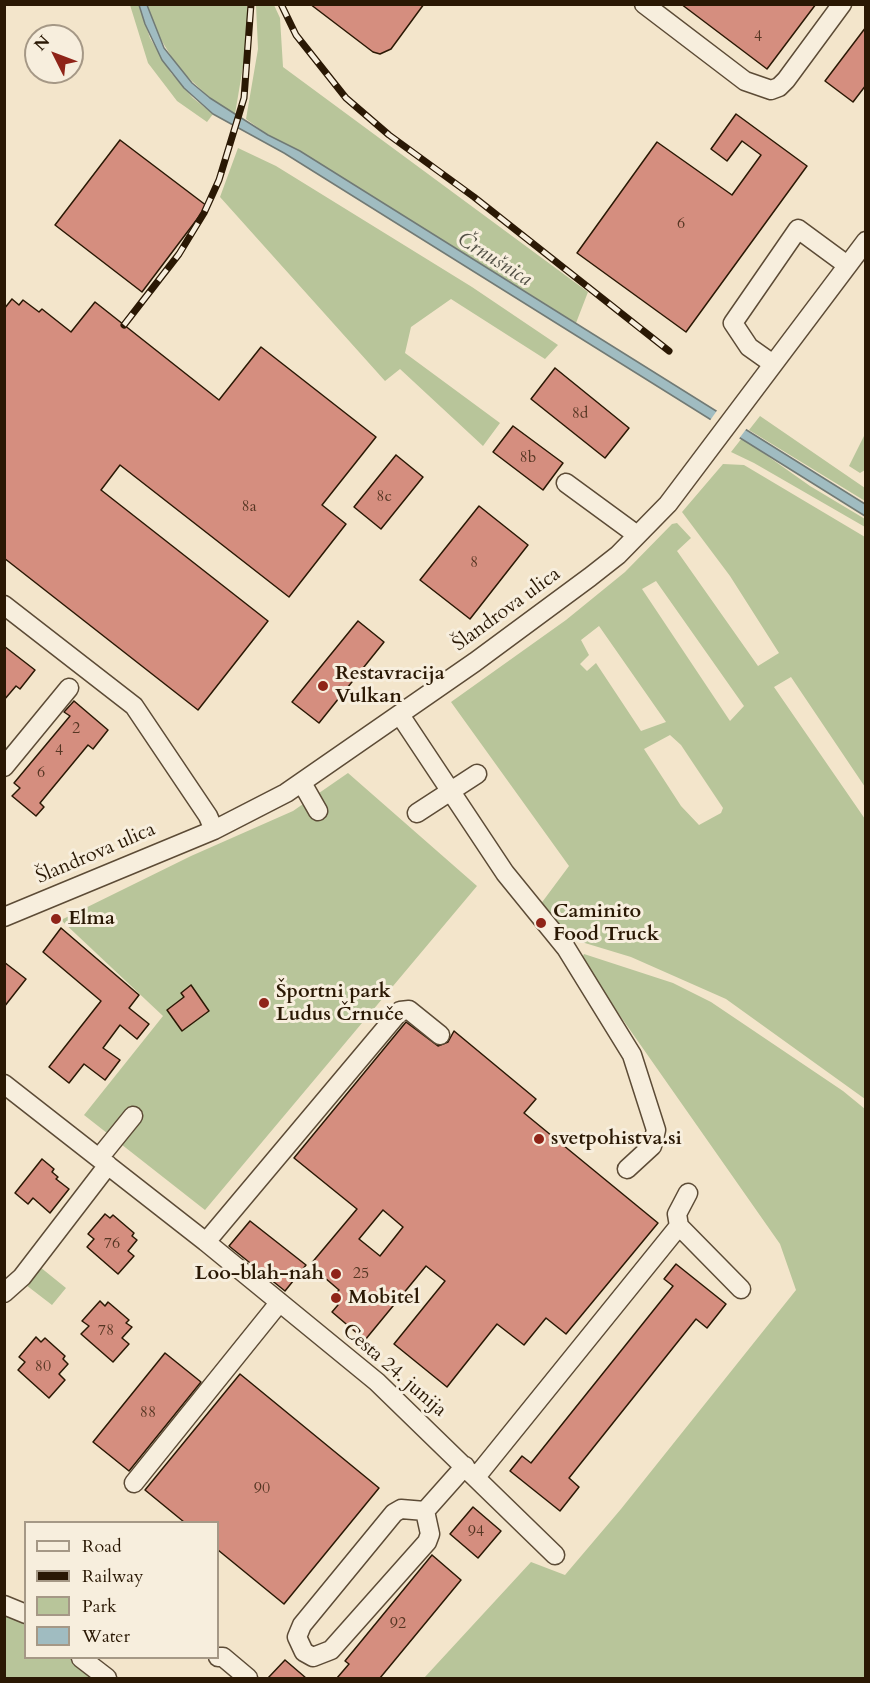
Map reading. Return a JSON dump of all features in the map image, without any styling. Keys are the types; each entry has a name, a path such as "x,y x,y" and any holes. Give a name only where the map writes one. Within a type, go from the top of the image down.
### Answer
{"street":[{"path":"644,4 745,81 771,90 786,80 842,4"},
{"path":"773,364 749,347 733,323 798,229 847,265"},
{"name":"Šlandrova ulica","path":"4,917 214,830 302,783 550,608 618,555 668,504 866,241"},
{"path":"566,483 637,535"},
{"path":"4,605 134,706 192,791 214,830"},
{"path":"4,767 69,688"},
{"path":"400,715 505,873 566,948 632,1056 656,1130 652,1146 627,1169"},
{"path":"417,813 477,774"},
{"path":"302,783 318,811"},
{"path":"206,1242 399,1011 409,1010 440,1035"},
{"name":"Cesta 24. junija","path":"4,1084 206,1242 377,1382 555,1555"},
{"path":"4,1293 22,1277 133,1116"},
{"path":"688,1193 677,1214 679,1226 741,1289"},
{"path":"425,1511 430,1534 427,1542 331,1650 320,1656 304,1652 297,1636 302,1625 394,1513 401,1509 425,1511 470,1471 679,1226"},
{"path":"134,1483 279,1303"},
{"path":"4,1605 24,1613"},
{"path":"219,1657 224,1657 248,1678"},
{"path":"82,1659 107,1678"}],"green space":[{"path":"130,5 139,5 150,38 171,73 193,98 213,114 207,122 177,101 148,63"},
{"path":"147,5 247,5 247,43 235,114 210,98 179,69 155,30"},
{"path":"256,5 274,5 280,18 283,67 588,292 576,323 300,151 268,135 246,119 258,49"},
{"path":"238,148 276,166 472,287 558,345 545,359 451,299 411,327 405,353 500,423 483,446 400,369 385,381 220,197"},
{"path":"760,416 865,488 865,501 749,430"},
{"path":"865,434 865,470 860,473 849,466"},
{"path":"742,438 810,486 865,519 865,527 731,452"},
{"path":"723,464 744,465 865,537 865,787 791,677 774,687 865,819 865,1099 726,999 631,957 565,937 540,905 569,866 451,702 566,620 625,572 672,524 677,523 691,538 677,551 758,666 779,653 730,576 682,512","holes":["656,581 744,706 730,721 642,589","599,626 666,722 641,731 596,663 587,671 580,664 589,655 581,640","670,735 681,745 723,808 721,813 699,825 681,806 644,749"]},
{"name":"Športni park Ludus Črnuče","path":"348,773 477,886 205,1210 84,1115 163,1016 61,920 191,856 293,811"},
{"path":"584,954 673,983 711,1002 843,1091 865,1109 865,1678 424,1678 531,1562 565,1575 621,1509 796,1290 780,1244 581,960"},
{"path":"40,1267 66,1288 52,1305 26,1285"},
{"path":"4,1613 24,1623 24,1659 71,1659 97,1678 5,1678"}],"water":[{"name":"Črnušnica","path":"139,5 147,5 164,48 192,83 210,98 268,135 300,151 865,504 865,516 284,153 213,114 184,88 162,60"}],"pier":[{"path":"718,409 747,428 738,440 709,422"}],"building":[{"path":"310,4 424,4 391,49 380,54 373,52"},
{"path":"681,4 816,4 767,69"},
{"path":"866,27 866,85 853,102 825,81"},
{"path":"736,114 807,166 686,332 577,253 657,142 732,195 761,155 742,141 727,161 711,149"},
{"path":"120,140 207,206 142,292 55,225"},
{"path":"12,299 19,305 23,300 39,312 42,309 71,332 95,302 219,400 261,347 376,437 322,505 346,524 289,597 120,465 101,490 268,621 198,710 4,558 4,309"},
{"path":"555,368 629,428 605,458 531,399"},
{"path":"513,426 563,463 543,490 493,452"},
{"path":"396,455 423,477 381,529 354,507"},
{"path":"479,506 528,545 470,619 420,580"},
{"path":"358,621 384,642 319,723 292,702"},
{"path":"4,646 35,670 20,689 16,686 4,700"},
{"path":"74,701 108,730 93,749 88,745 40,803 44,807 36,816 12,796 20,788 14,783 70,716 64,712"},
{"path":"61,928 139,995 129,1008 149,1024 137,1039 120,1025 103,1048 120,1060 105,1080 84,1064 69,1083 49,1067 101,1001 43,952"},
{"path":"4,962 26,979 4,1007"},
{"path":"191,985 209,1011 182,1031 167,1010 184,997 181,993"},
{"path":"406,1022 438,1046 448,1042 454,1031 536,1099 524,1113 658,1223 566,1334 546,1318 524,1345 497,1324 447,1387 394,1344 445,1281 426,1266 365,1340 332,1312 338,1305 331,1299 339,1290 310,1265 357,1209 294,1158","holes":["383,1210 403,1227 380,1256 359,1239"]},
{"path":"42,1159 54,1169 52,1172 58,1177 56,1179 69,1189 50,1213 33,1198 28,1204 15,1193"},
{"path":"105,1214 110,1218 113,1215 134,1233 132,1236 137,1240 128,1251 134,1256 118,1274 87,1247 94,1239 88,1234"},
{"path":"250,1221 306,1265 285,1291 229,1246"},
{"path":"676,1264 726,1304 707,1328 696,1319 569,1478 579,1487 560,1511 510,1471 522,1456 531,1463 673,1286 664,1279"},
{"path":"100,1301 105,1306 108,1302 129,1320 126,1323 132,1327 122,1338 129,1344 113,1362 81,1334 89,1326 82,1321"},
{"path":"36,1337 41,1342 45,1338 65,1356 63,1359 68,1364 59,1374 65,1380 49,1398 18,1370 25,1362 19,1357"},
{"path":"165,1353 201,1382 129,1471 93,1442"},
{"path":"240,1374 379,1488 284,1604 219,1551 219,1521 183,1521 145,1490"},
{"path":"473,1507 501,1531 478,1558 450,1534"},
{"path":"432,1555 461,1580 380,1678 337,1678 349,1664 345,1661"},
{"path":"285,1660 306,1678 268,1678"}],"railway":[{"path":"124,325 179,254 204,213 219,180 244,98 251,4"},
{"path":"281,4 296,35 346,98 389,135 474,197 669,351"}],"place":[{"name":"Restavracija Vulkan","path":"323,686"},
{"name":"Elma","path":"56,919"},
{"name":"Caminito Food Truck","path":"541,923"},
{"name":"Športni park Ludus Črnuče","path":"264,1003"},
{"name":"svetpohistva.si","path":"539,1139"},
{"name":"Loo-blah-nah","path":"336,1274"},
{"name":"Mobitel","path":"336,1298"}]}
